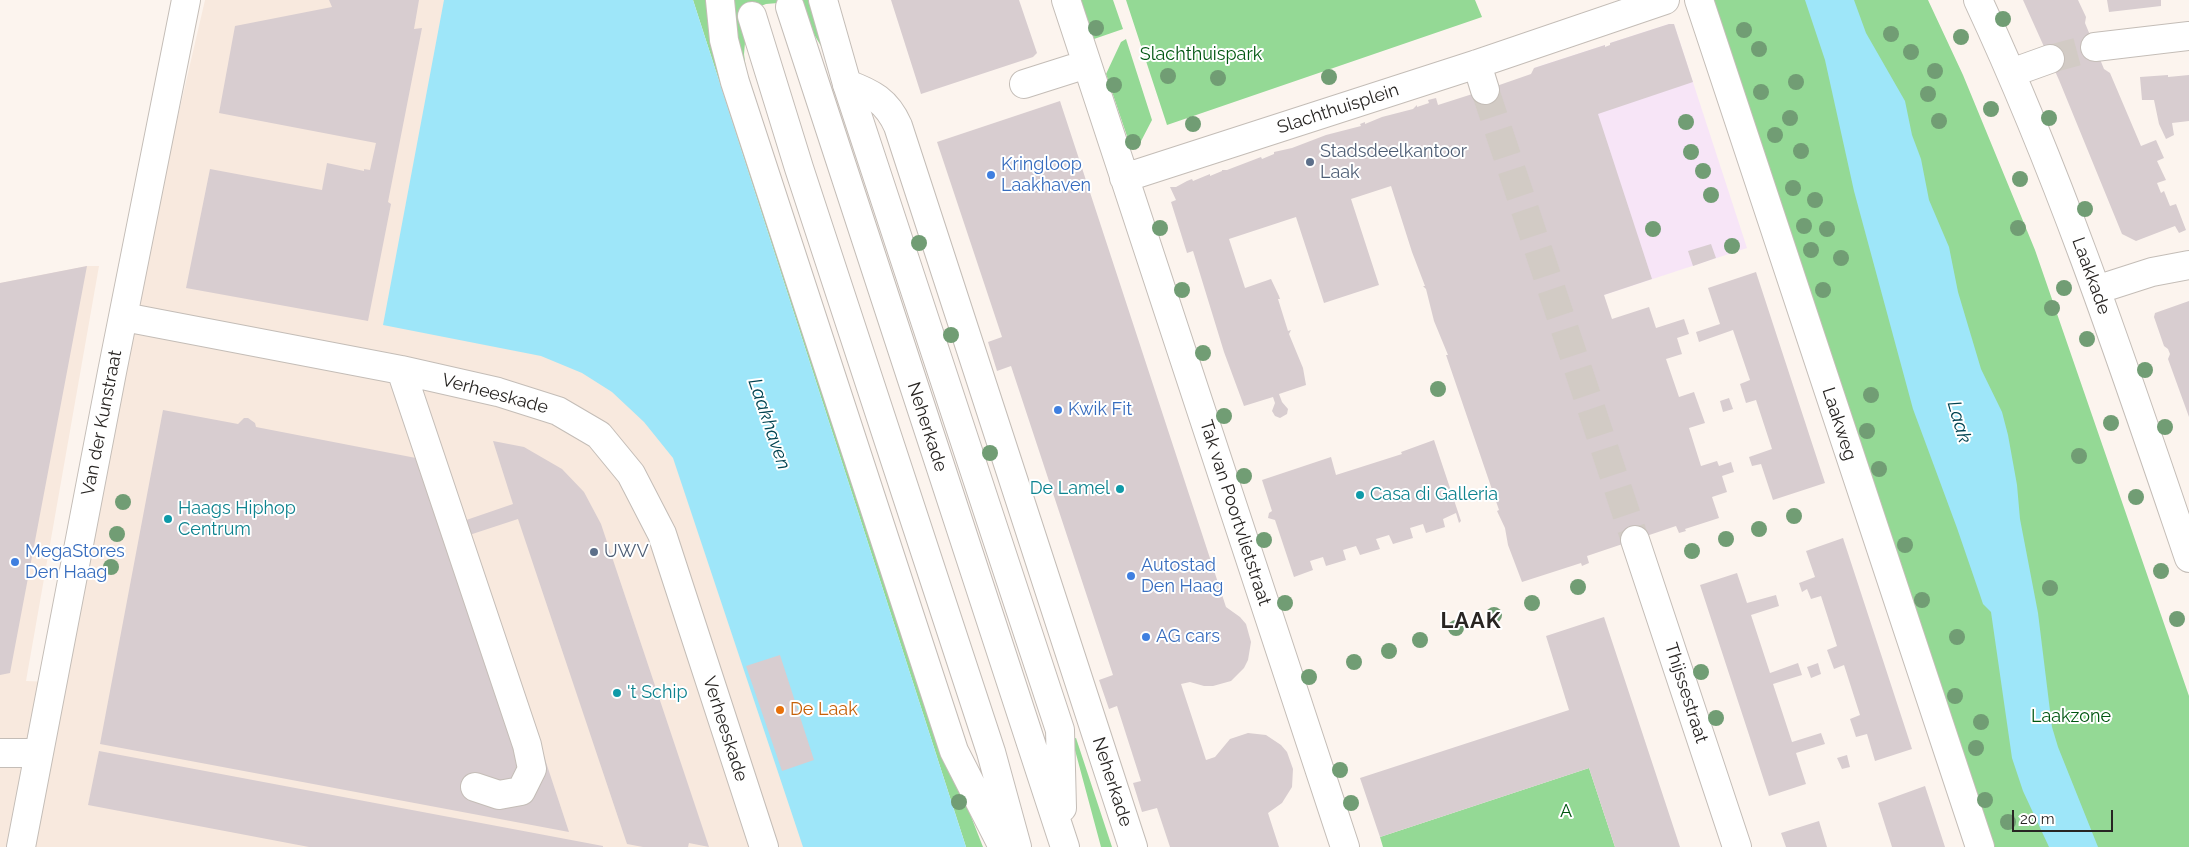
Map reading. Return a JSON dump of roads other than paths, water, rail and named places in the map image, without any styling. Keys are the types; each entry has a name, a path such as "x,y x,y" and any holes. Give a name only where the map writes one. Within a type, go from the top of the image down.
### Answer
{"street":[{"name":"Van der Kunstraat","path":"23,847 39,753 186,0"},
{"path":"720,0 724,40 735,82 954,751 1003,847"},
{"path":"823,0 848,84 1060,730 1064,843"},
{"path":"1066,0 1124,178"},
{"name":"Slachthuisplein","path":"1124,178 1477,64 1665,0"},
{"name":"Laakweg","path":"1699,0 1980,847"},
{"name":"Laakkade","path":"1978,0 2011,73 2068,214 2189,558"},
{"name":"Neherkade","path":"790,7 1064,843"},
{"path":"752,16 798,168 991,752 1017,847"},
{"path":"2095,47 2189,36"},
{"path":"2011,73 2050,59"},
{"path":"1024,84 1087,64"},
{"path":"1477,64 1485,90"},
{"name":"Neherkade","path":"848,84 878,97 887,106 898,126 1134,847"},
{"name":"Tak van Poortvlietstraat","path":"1124,178 1345,847"},
{"path":"2096,290 2152,272 2189,264"},
{"name":"Verheeskade","path":"124,317 401,370 498,392 558,411 599,435 631,474 662,534 764,847"},
{"path":"401,370 528,749 532,769 521,791 499,795 475,787"},
{"name":"Thijssestraat","path":"1634,540 1737,847"},
{"path":"0,752 39,753"}],"water":[{"name":"Laakhaven","path":"444,0 693,0 966,847 803,847 673,458 644,422 612,392 582,373 541,356 383,325"},
{"name":"Laak","path":"1805,0 1854,0 1866,33 1905,101 1912,135 1921,159 1929,200 1949,247 1958,292 1981,369 2002,412 2008,435 2017,485 2020,519 2038,613 2052,727 2058,747 2098,847 2049,847 2023,791 2012,758 1991,612 1983,604 1913,409 1854,191 1825,60"}],"tunnel":[{"path":"2050,59 2095,47"},
{"path":"1485,90 1635,540"}],"place":[{"name":"Stadsdeelkantoor Laak","path":"1310,162"},
{"name":"Kringloop Laakhaven","path":"991,175"},
{"name":"Kwik Fit","path":"1058,410"},
{"name":"De Lamel","path":"1120,489"},
{"name":"Casa di Galleria","path":"1360,495"},
{"name":"Haags Hiphop Centrum","path":"168,519"},
{"name":"UWV","path":"594,552"},
{"name":"MegaStores Den Haag","path":"15,562"},
{"name":"Autostad Den Haag","path":"1131,576"},
{"name":"AG cars","path":"1146,637"},
{"name":"'t Schip","path":"617,693"},
{"name":"De Laak","path":"780,710"}],"district":[{"name":"LAAK","path":"1471,621"}],"park label":[{"name":"Slachthuispark","path":"1201,55"},
{"name":"Laakzone","path":"2071,717"},
{"name":"A","path":"1566,812"}]}
